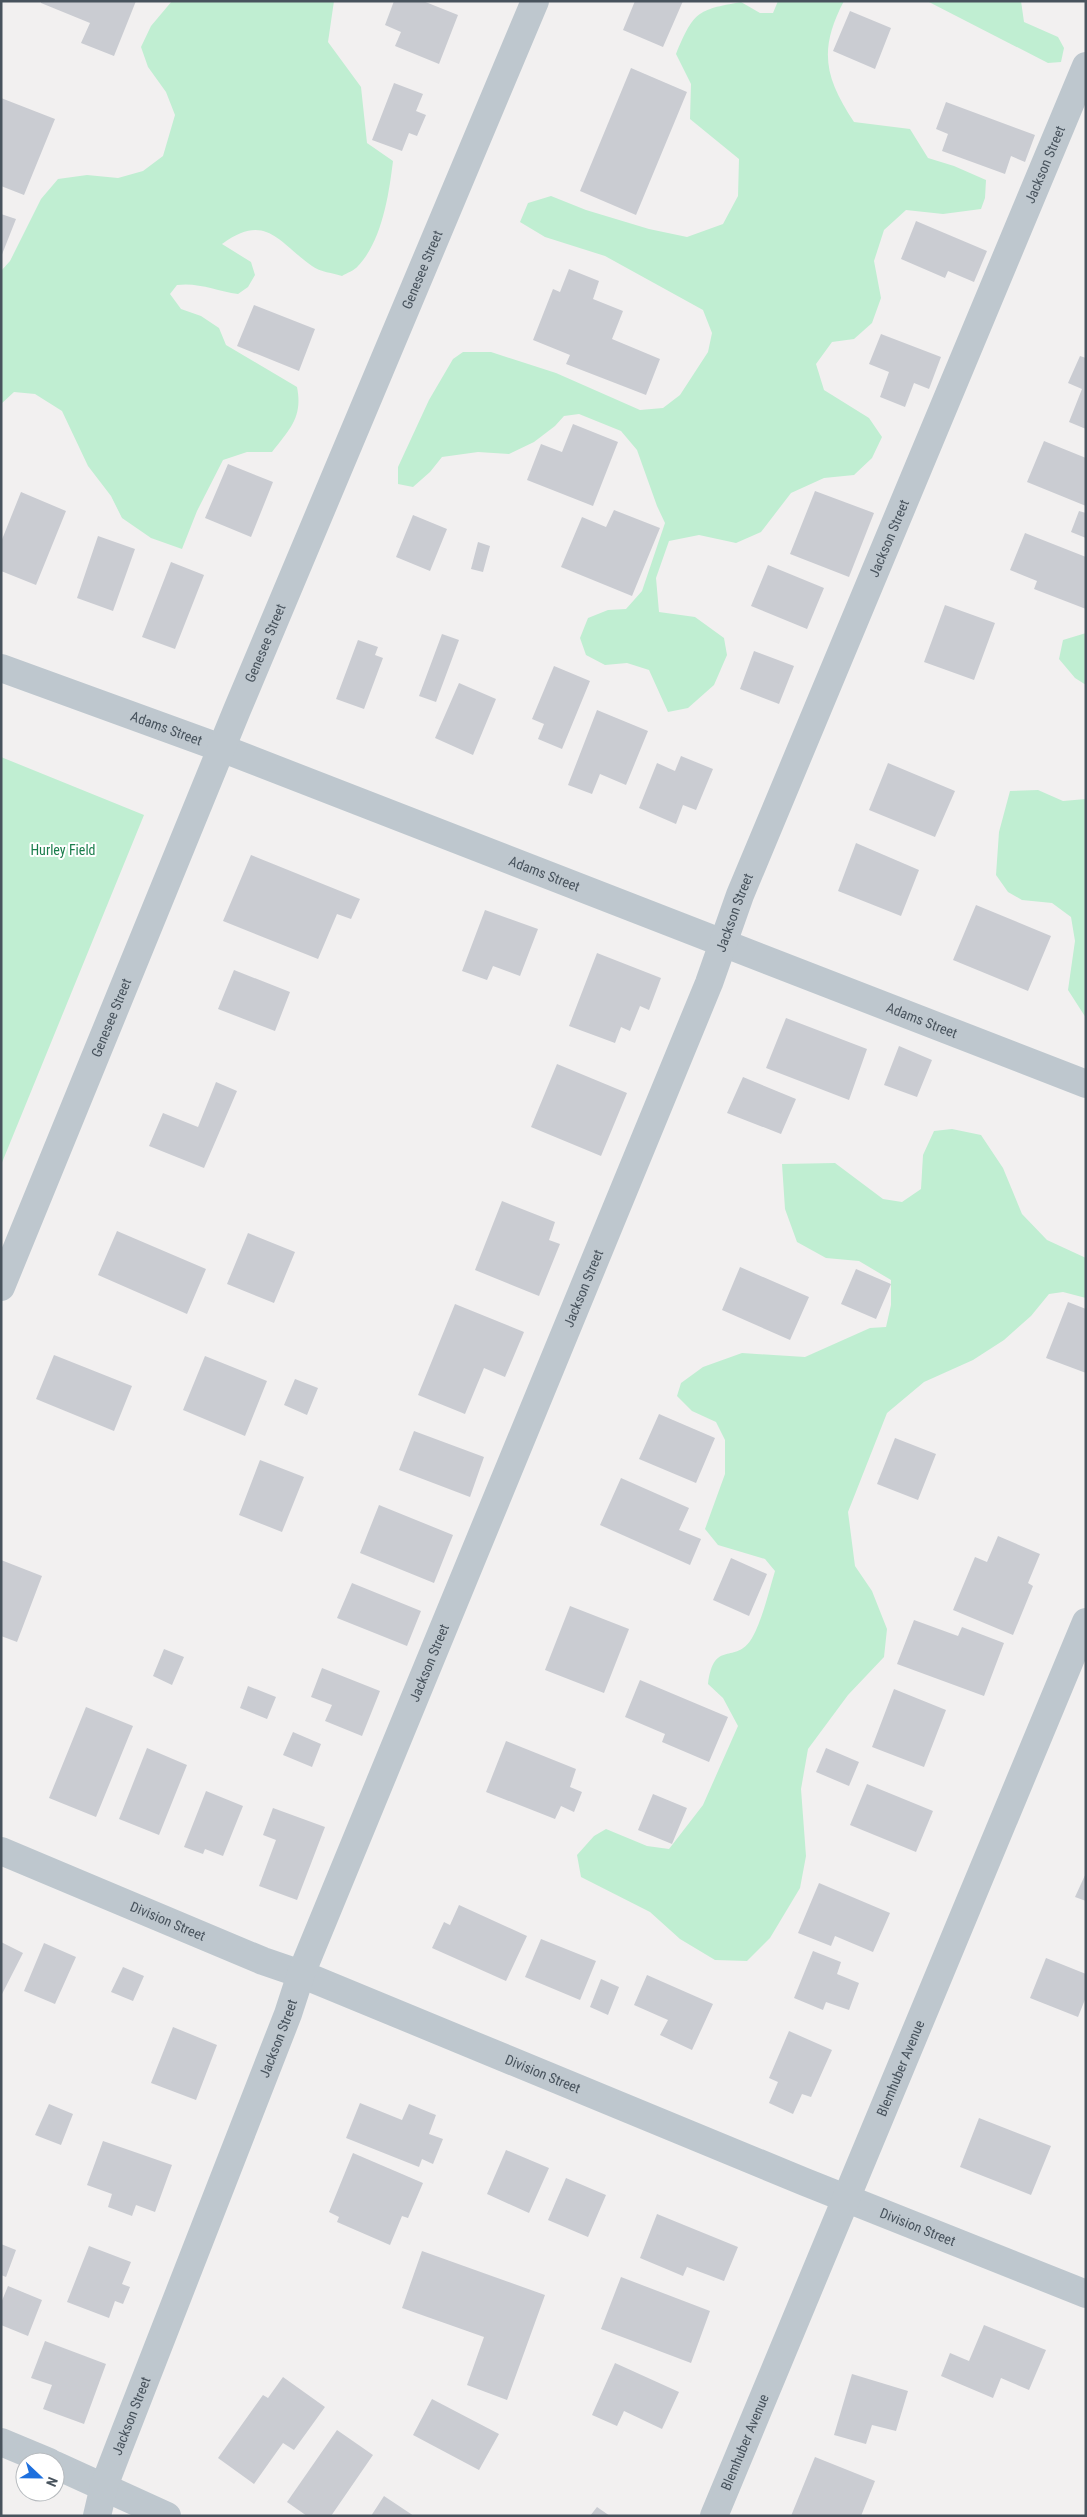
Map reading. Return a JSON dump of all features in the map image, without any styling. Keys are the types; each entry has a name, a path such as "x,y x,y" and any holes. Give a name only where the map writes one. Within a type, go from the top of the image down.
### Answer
{"street":[{"name":"Genesee Street","path":"1,1287 221,748 535,1"},
{"name":"Jackson Street","path":"98,2516 104,2486 301,1974 694,1020 744,886 1086,66"},
{"name":"Adams Street","path":"1,668 221,748 1086,1084"},
{"name":"Blemhuber Avenue","path":"714,2516 1086,1622"},
{"name":"Division Street","path":"1,1851 262,1961 301,1974 846,2198 1086,2294"},
{"path":"1,2442 25,2452"},
{"path":"65,2468 167,2516"}],"green space":[{"path":"172,1 334,1 328,42 361,87 367,143 393,161 379,230 366,256 353,270 342,276 319,270 271,234 261,231 250,231 237,235 222,244 251,262 255,275 248,287 238,294 185,284 177,285 170,294 181,309 201,316 219,328 226,345 297,387 298,397 298,407 294,422 272,452 247,452 223,460 197,511 182,549 151,538 122,518 111,496 88,466 62,411 35,394 14,392 1,404 1,271 10,261 41,199 58,179 87,175 118,178 143,171 163,156 175,115 166,92 148,67 141,47 151,26"},
{"path":"778,1 844,1 831,34 828,63 837,91 854,122 910,129 928,158 954,166 986,180 985,198 981,209 943,214 906,210 884,230 874,261 881,298 872,323 854,339 832,342 816,364 824,390 869,418 882,437 872,458 854,475 824,478 791,493 761,532 736,543 699,535 669,541 656,578 659,612 695,617 724,638 727,655 714,685 688,708 668,712 649,670 627,663 605,665 586,655 580,638 588,618 608,610 626,609 642,591 665,523 637,450 621,431 579,414 564,416 555,426 534,442 509,454 478,452 442,457 430,472 413,487 398,484 398,467 429,400 453,359 463,352 491,352 556,373 640,410 663,408 680,395 708,352 712,333 703,310 605,256 545,237 520,222 528,203 551,196 586,210 649,229 687,237 723,224 738,196 739,159 690,119 691,84 676,54 687,29 698,15 705,11 741,2 760,13 773,13"},
{"path":"927,1 1021,1 1024,22 1058,37 1064,48 1061,62 1048,63"},
{"path":"1086,633 1086,685 1075,678 1059,659 1063,640"},
{"name":"Hurley Field","path":"1,757 144,815 1,1165"},
{"path":"1038,790 1063,801 1086,799 1086,1018 1068,990 1075,941 1071,917 1052,903 1022,900 1008,892 996,875 999,832 1010,791"},
{"path":"952,1129 981,1135 1003,1168 1022,1214 1047,1240 1086,1258 1086,1298 1063,1292 1049,1294 1031,1316 1004,1340 973,1360 924,1382 887,1413 848,1512 855,1566 872,1591 887,1629 884,1657 848,1695 808,1749 801,1789 806,1856 800,1888 770,1938 747,1961 715,1960 680,1939 650,1912 581,1877 577,1855 594,1836 606,1829 647,1846 669,1849 703,1805 738,1726 723,1698 708,1684 711,1670 715,1661 720,1657 739,1651 752,1638 762,1615 775,1571 765,1559 718,1545 705,1529 725,1474 725,1440 716,1422 692,1411 677,1396 681,1383 703,1367 742,1353 805,1357 870,1328 886,1327 891,1305 891,1280 859,1261 826,1258 797,1242 785,1209 782,1164 835,1163 883,1199 902,1202 921,1189 923,1155 934,1131"}],"building":[{"path":"41,1 136,1 114,56 81,43 90,23 41,3"},
{"path":"394,1 423,1 458,15 439,64 395,46 401,32 385,25"},
{"path":"635,1 683,1 663,47 623,30"},
{"path":"850,11 891,28 875,69 833,51"},
{"path":"631,68 687,92 636,215 580,191"},
{"path":"394,83 423,94 416,111 426,115 417,136 409,133 402,151 372,140"},
{"path":"1,98 55,119 24,195 1,186"},
{"path":"946,102 1035,135 1025,162 1011,156 1005,174 942,151 948,134 936,129"},
{"path":"1,214 16,219 1,257"},
{"path":"916,221 987,251 974,282 948,271 945,278 901,259"},
{"path":"569,269 599,281 593,299 623,311 612,339 660,359 646,395 566,364 570,355 533,340 553,289 560,292"},
{"path":"254,305 315,329 299,371 237,346"},
{"path":"881,334 941,357 929,389 914,383 905,407 880,397 889,372 869,364"},
{"path":"1080,356 1086,358 1086,429 1069,422 1082,389 1068,383"},
{"path":"573,424 618,442 593,506 527,480 541,444 562,452"},
{"path":"1044,441 1086,458 1086,506 1027,482"},
{"path":"228,464 273,482 251,537 205,518"},
{"path":"815,491 874,513 849,577 790,554"},
{"path":"21,492 66,511 36,585 1,571 1,542"},
{"path":"614,510 660,528 632,596 561,567 582,517 606,527"},
{"path":"1079,511 1086,513 1086,538 1071,532"},
{"path":"413,515 447,529 430,571 396,557"},
{"path":"1025,533 1086,557 1086,609 1034,589 1037,581 1010,570"},
{"path":"98,536 135,549 113,611 77,598"},
{"path":"478,542 490,546 483,572 471,569"},
{"path":"171,562 204,575 175,649 142,637"},
{"path":"768,565 824,588 807,629 751,606"},
{"path":"945,605 995,623 974,680 924,662"},
{"path":"442,634 459,640 436,702 419,696"},
{"path":"358,640 378,647 375,655 383,658 364,709 336,699"},
{"path":"754,651 794,666 779,704 740,689"},
{"path":"554,666 590,681 562,749 538,739 544,724 532,719"},
{"path":"459,683 496,699 473,755 435,738"},
{"path":"597,710 648,731 626,785 600,774 592,794 568,785"},
{"path":"681,756 713,769 696,810 683,805 676,824 639,808 657,763 675,771"},
{"path":"888,763 955,791 935,837 869,810"},
{"path":"856,843 919,870 901,916 838,891"},
{"path":"251,855 360,899 351,919 337,914 318,959 223,921"},
{"path":"976,905 1051,936 1028,991 953,960"},
{"path":"485,910 538,929 520,976 493,966 487,980 462,971"},
{"path":"597,953 661,978 649,1010 640,1006 630,1031 621,1027 615,1043 569,1026"},
{"path":"234,970 290,992 275,1031 218,1009"},
{"path":"786,1018 867,1049 849,1100 766,1068"},
{"path":"899,1046 932,1060 917,1097 884,1085"},
{"path":"557,1064 627,1093 601,1156 531,1127"},
{"path":"743,1077 796,1099 781,1134 727,1113"},
{"path":"216,1082 237,1091 204,1168 149,1146 163,1113 198,1127"},
{"path":"502,1201 555,1222 549,1240 560,1244 539,1296 475,1270"},
{"path":"117,1231 206,1269 187,1314 98,1275"},
{"path":"248,1233 295,1252 274,1303 227,1284"},
{"path":"740,1267 809,1297 790,1340 722,1310"},
{"path":"856,1269 891,1284 876,1319 841,1304"},
{"path":"1068,1302 1086,1309 1086,1373 1046,1358"},
{"path":"455,1304 524,1332 505,1377 484,1368 465,1414 418,1395"},
{"path":"54,1355 132,1386 114,1431 36,1399"},
{"path":"205,1356 267,1381 245,1436 183,1410"},
{"path":"295,1379 318,1388 307,1415 284,1405"},
{"path":"659,1414 715,1438 696,1483 639,1459"},
{"path":"414,1431 484,1457 470,1497 399,1470"},
{"path":"895,1438 936,1454 918,1500 877,1484"},
{"path":"260,1460 304,1477 282,1532 239,1515"},
{"path":"621,1478 689,1508 679,1530 701,1539 690,1565 600,1525"},
{"path":"379,1505 453,1535 434,1583 360,1553"},
{"path":"998,1536 1040,1554 1028,1583 1033,1586 1013,1635 953,1610 975,1557 987,1562"},
{"path":"731,1558 767,1574 749,1616 713,1600"},
{"path":"1,1560 42,1576 17,1642 1,1636"},
{"path":"352,1583 421,1611 407,1646 337,1618"},
{"path":"570,1606 629,1629 604,1693 545,1670"},
{"path":"914,1620 958,1636 962,1627 1004,1643 984,1696 897,1664"},
{"path":"164,1649 184,1657 172,1685 153,1676"},
{"path":"322,1668 380,1691 362,1736 325,1721 332,1705 311,1697"},
{"path":"640,1680 728,1717 709,1762 662,1742 665,1734 625,1717"},
{"path":"248,1686 276,1697 267,1719 240,1708"},
{"path":"894,1689 946,1710 924,1767 872,1747"},
{"path":"86,1707 133,1726 96,1817 49,1798"},
{"path":"293,1732 321,1744 312,1767 283,1755"},
{"path":"506,1741 576,1769 570,1787 582,1792 574,1812 561,1806 555,1819 486,1792"},
{"path":"147,1748 187,1765 159,1835 119,1819"},
{"path":"826,1748 859,1762 849,1786 816,1772"},
{"path":"867,1784 933,1811 916,1852 850,1825"},
{"path":"206,1791 243,1806 223,1856 205,1849 203,1854 184,1847"},
{"path":"653,1794 687,1808 672,1844 638,1830"},
{"path":"273,1808 325,1827 297,1900 259,1886 276,1840 263,1835"},
{"path":"1086,1873 1086,1901 1075,1897"},
{"path":"819,1883 890,1913 873,1952 835,1936 831,1946 798,1933"},
{"path":"459,1905 527,1936 506,1981 432,1948 444,1922 450,1925"},
{"path":"541,1939 596,1961 580,2000 525,1977"},
{"path":"1,1942 23,1953 1,1996"},
{"path":"44,1943 76,1957 55,2004 24,1991"},
{"path":"813,1951 841,1962 837,1974 859,1983 849,2010 826,2002 823,2010 794,1998"},
{"path":"1046,1958 1086,1974 1086,1997 1078,2017 1030,1998"},
{"path":"123,1967 144,1976 133,2001 111,1992"},
{"path":"647,1975 713,2004 692,2050 660,2035 668,2020 634,2005"},
{"path":"601,1979 619,1987 608,2015 590,2007"},
{"path":"173,2027 217,2045 196,2100 151,2083"},
{"path":"789,2031 832,2050 811,2097 802,2094 793,2114 769,2103 778,2082 769,2078"},
{"path":"360,2103 402,2120 409,2104 436,2115 429,2134 443,2139 433,2164 422,2159 419,2167 346,2138"},
{"path":"49,2104 73,2114 61,2145 35,2135"},
{"path":"979,2118 1051,2146 1031,2195 960,2167"},
{"path":"103,2141 172,2165 155,2212 136,2205 132,2216 108,2207 112,2194 87,2185"},
{"path":"506,2150 549,2168 529,2213 487,2194"},
{"path":"353,2153 423,2183 408,2218 402,2216 390,2245 337,2222 339,2217 329,2212"},
{"path":"566,2178 606,2195 588,2237 548,2220"},
{"path":"657,2214 738,2247 724,2281 687,2267 683,2276 640,2258"},
{"path":"1,2244 16,2250 6,2277 1,2275"},
{"path":"89,2246 131,2262 122,2284 130,2287 123,2304 115,2301 109,2318 67,2302"},
{"path":"422,2251 545,2295 507,2400 467,2385 484,2337 402,2308"},
{"path":"621,2277 710,2311 691,2363 601,2329"},
{"path":"8,2286 42,2300 28,2336 1,2325 1,2303"},
{"path":"984,2325 1046,2350 1029,2390 1001,2378 993,2398 941,2376 950,2353 969,2361"},
{"path":"45,2341 106,2364 84,2424 43,2409 52,2385 31,2378"},
{"path":"615,2363 679,2392 662,2429 624,2411 617,2426 592,2415"},
{"path":"852,2374 908,2391 896,2431 872,2425 866,2444 834,2435"},
{"path":"283,2377 325,2407 294,2450 283,2443 254,2484 218,2458 263,2395 268,2398"},
{"path":"432,2399 499,2434 479,2470 413,2435"},
{"path":"337,2430 373,2455 331,2516 307,2516 287,2502"},
{"path":"815,2457 875,2481 861,2516 791,2516"},
{"path":"384,2496 414,2516 371,2516"},
{"path":"597,2507 610,2516 590,2516"}]}
